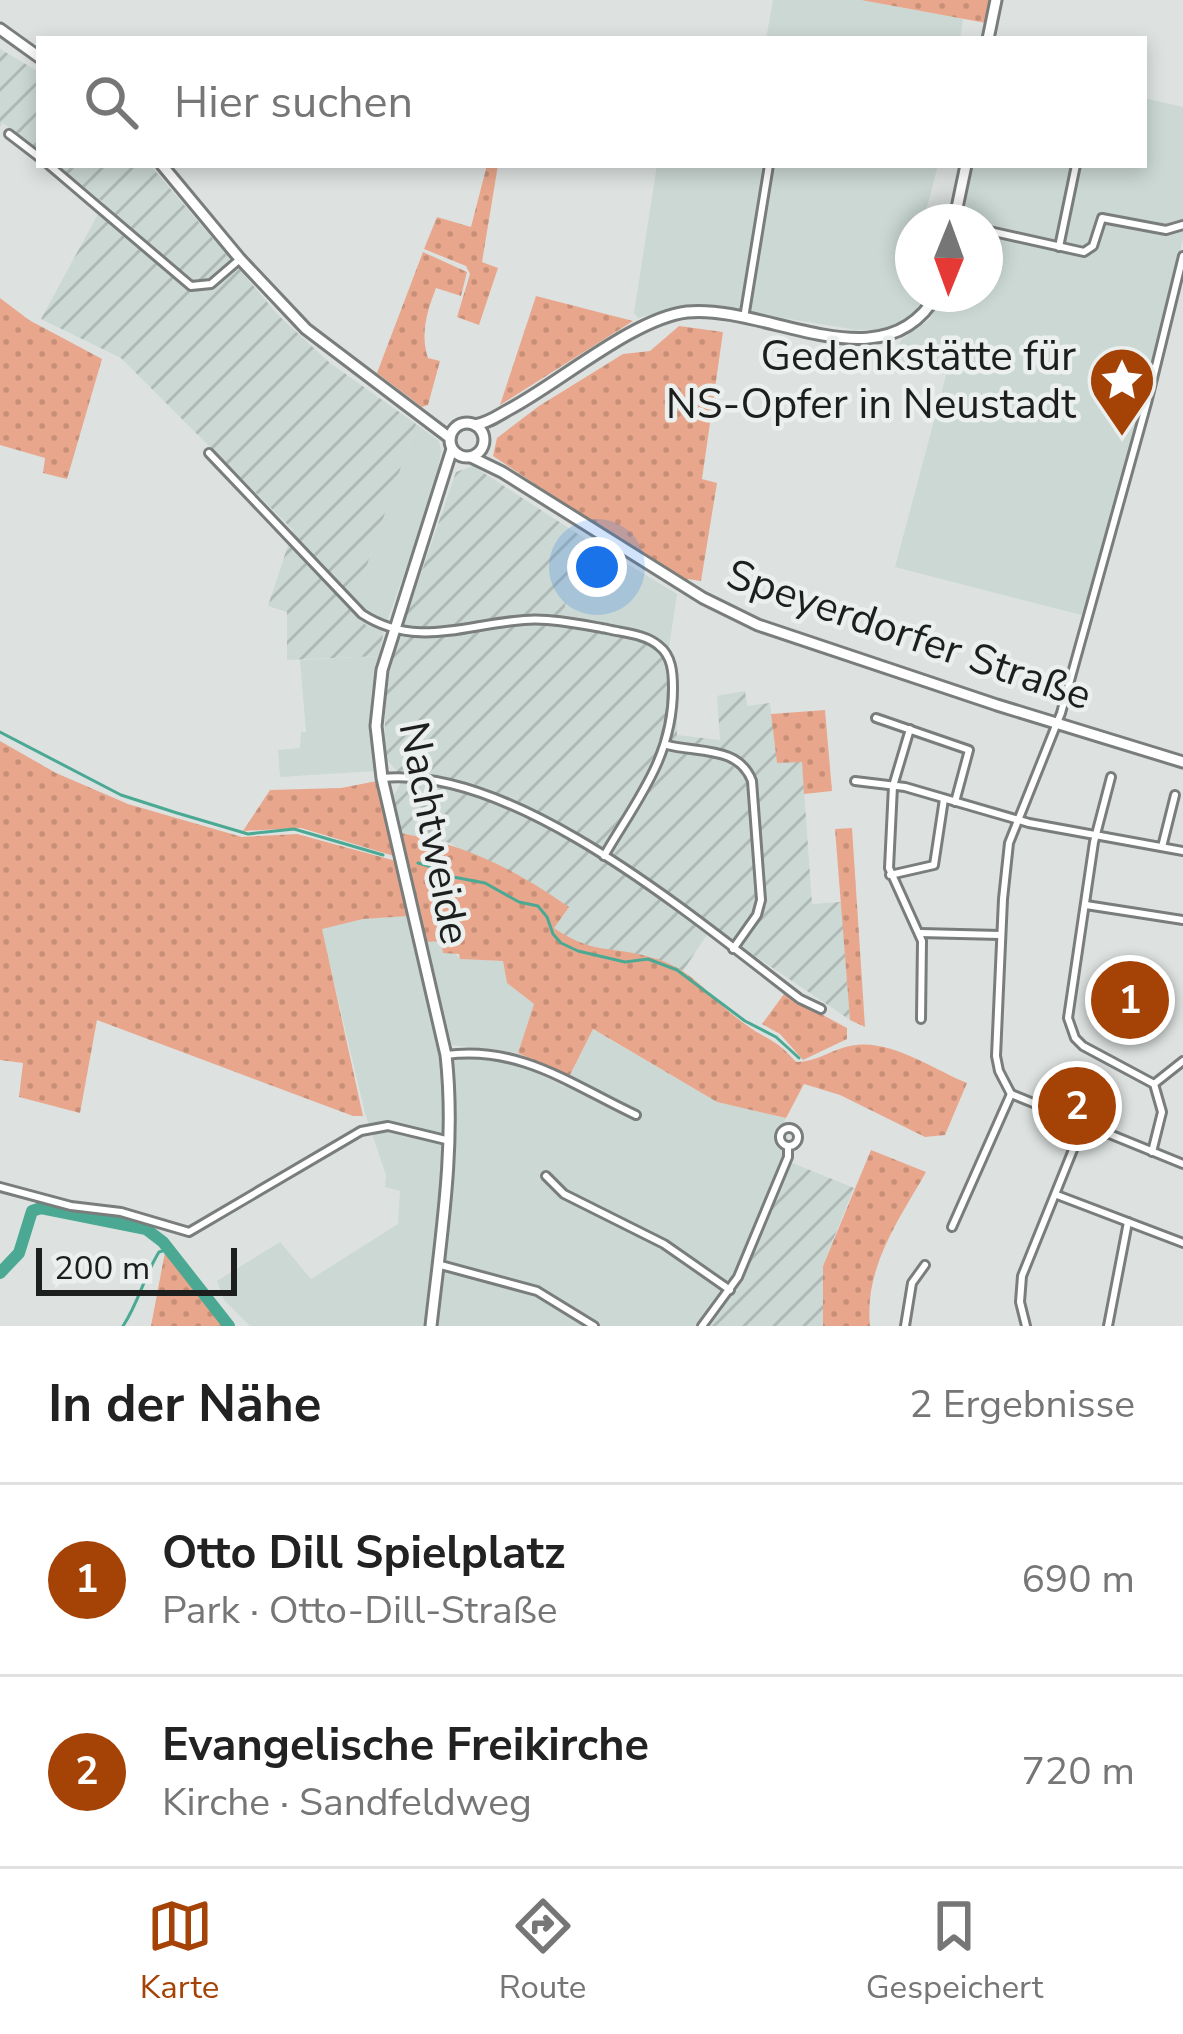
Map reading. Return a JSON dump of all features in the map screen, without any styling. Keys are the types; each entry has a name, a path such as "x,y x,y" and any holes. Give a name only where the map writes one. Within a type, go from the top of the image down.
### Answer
{"street":[{"path":"989,36 996,0"},
{"path":"0,29 36,55"},
{"path":"9,134 36,155"},
{"path":"53,168 190,286 211,284 240,259"},
{"path":"164,168 240,259 322,344 421,416 468,457 520,405"},
{"path":"744,318 769,168"},
{"path":"958,204 965,168"},
{"path":"1059,247 1076,168"},
{"path":"1003,234 1090,250 1099,222 1108,217 1166,230 1183,225"},
{"path":"1183,256 1058,724 1015,820 1005,866 996,1056 1011,1094 1183,1164"},
{"path":"421,416 456,427 475,425 520,405 667,316 706,312 848,339 873,339 911,324 921,312"},
{"path":"475,425 483,442"},
{"path":"451,444 456,427"},
{"name":"Speyerdorfer Straße","path":"483,442 502,472"},
{"name":"Nachtweide","path":"431,1326 450,1141 446,1055 376,743 378,690 442,487 451,444"},
{"path":"209,453 362,614 395,629 433,635 548,620 653,641 666,653 672,672 668,745 604,856"},
{"name":"Speyerdorfer Straße","path":"468,457 502,472 697,595 758,625 1183,762"},
{"name":"Nachtweide","path":"442,487 456,464 468,457"},
{"path":"876,718 969,750 955,802"},
{"path":"910,729 893,786 890,875 920,933 921,1019"},
{"path":"668,745 733,757 744,765 752,781 761,900 757,915 733,949"},
{"path":"382,778 423,777 475,790 545,820 604,856 800,999 821,1009"},
{"path":"1111,777 1096,835 1069,1002 1072,1031 1083,1046 1154,1084 1162,1112 1152,1152"},
{"path":"855,781 893,786 1015,820 1183,850"},
{"path":"1162,847 1175,795"},
{"path":"890,875 934,865 944,799"},
{"path":"1086,904 1183,920"},
{"path":"920,933 1000,935"},
{"path":"446,1055 513,1057 636,1115"},
{"path":"1154,1084 1183,1061"},
{"path":"952,1227 1011,1094"},
{"path":"1026,1326 1021,1310 1022,1276 1083,1125"},
{"path":"0,1187 71,1206 122,1212 189,1232 361,1131 388,1126 450,1141"},
{"path":"702,1326 730,1290 788,1157 788,1145"},
{"path":"546,1176 565,1194 664,1244 730,1290"},
{"path":"1056,1195 1183,1243"},
{"path":"1108,1326 1128,1222"},
{"path":"437,1264 537,1292 594,1326"},
{"path":"904,1326 912,1283 926,1265"}],"shaded area":[{"path":"773,0 861,0 963,19 960,36 767,36"},
{"path":"0,49 36,70 36,149 3,123 0,127"},
{"path":"1147,99 1183,107 1183,237 1149,408 1093,618 895,567 947,372 890,360 902,339 934,312 1003,312 1003,204 966,204 971,168 1147,168"},
{"path":"61,168 153,168 279,316 330,363 416,424 351,611 367,626 384,630 379,656 287,660 287,612 268,606 293,530 121,358 41,319 104,203"},
{"path":"657,168 937,168 928,204 895,204 895,312 914,312 912,315 884,329 857,330 705,305 684,305 638,318 634,313"},
{"path":"416,424 439,441 436,484 384,630 367,626 351,611"},
{"path":"473,466 581,536 563,615 651,635 669,647 677,669 677,735 720,740 717,696 745,691 747,706 770,703 777,763 802,761 812,904 841,902 850,1020 712,927 683,971 652,957 581,946 553,928 568,908 447,842 401,833 392,798 400,785 398,772 384,757 386,688 456,472"},
{"path":"581,536 677,594 669,647 634,631 563,615"},
{"path":"379,656 371,695 375,771 280,777 278,750 300,748 301,732 306,732 300,660"},
{"path":"408,916 440,1059 514,1061 565,1087 592,1029 717,1102 786,1118 777,1136 785,1161 722,1295 696,1326 250,1326 224,1300 217,1281 280,1242 311,1279 398,1224 400,1191 385,1187 386,1175 365,1113 321,928"},
{"path":"441,941 461,959 503,961 507,983 534,1004 518,1053 452,1045 427,942"},
{"path":"785,1160 854,1188 823,1265 823,1326 696,1326 722,1295"}],"green space":[{"path":"861,0 991,0 986,23"},
{"path":"486,168 498,168 482,262 498,268 479,325 457,317 470,274 466,266 424,249 437,217 471,227"},
{"path":"423,252 467,272 461,296 436,288 433,297 425,340 428,358 440,361 428,405 422,407 377,373"},
{"path":"536,296 633,321 500,405"},
{"path":"0,298 29,320 102,359 67,479 43,473 45,458 0,445"},
{"path":"679,326 723,332 702,479 717,483 701,581 688,579 686,584 493,456 497,438 539,406 623,354 650,351"},
{"path":"825,710 832,791 804,794 802,762 777,763 771,714"},
{"path":"0,741 56,773 128,804 242,837 297,834 396,861 409,916 363,919 322,929 363,1116 97,1020 80,1113 19,1097 23,1063 0,1060"},
{"path":"377,781 394,856 301,828 243,831 270,790 341,788"},
{"path":"852,828 865,1027 850,1020 835,829"},
{"path":"401,833 469,852 529,881 569,907 554,928 591,946 650,957 679,969 796,1062 865,1044 910,1056 967,1083 945,1135 925,1137 840,1095 804,1084 786,1118 717,1102 593,1029 569,1077 518,1053 534,1004 507,983 503,961 460,959 459,954 443,953 441,941 427,942"},
{"path":"1117,981 1150,989 1144,1021 1109,1012"},
{"path":"784,994 847,1028 847,1039 803,1060 780,1034 762,1024"},
{"path":"871,1150 926,1172 878,1264 870,1326 823,1326 823,1266"},
{"path":"165,1252 222,1326 151,1326"}],"waterway":[{"path":"0,732 121,795 177,813 248,834 294,829 383,855"},
{"path":"418,863 448,876 485,883 519,902 538,906 553,934 578,951 625,962 648,959 677,970 799,1058"},
{"path":"0,1273 19,1253 32,1211 41,1208 146,1229 163,1242 229,1326"},
{"path":"123,1326 159,1252 169,1249"}],"place":[{"name":"Gedenkstätte für NS-Opfer in Neustadt","path":"1122,439"},
{"name":"Otto Dill Spielplatz","path":"1130,1000"},
{"name":"Evangelische Freikirche","path":"1077,1106"}]}
